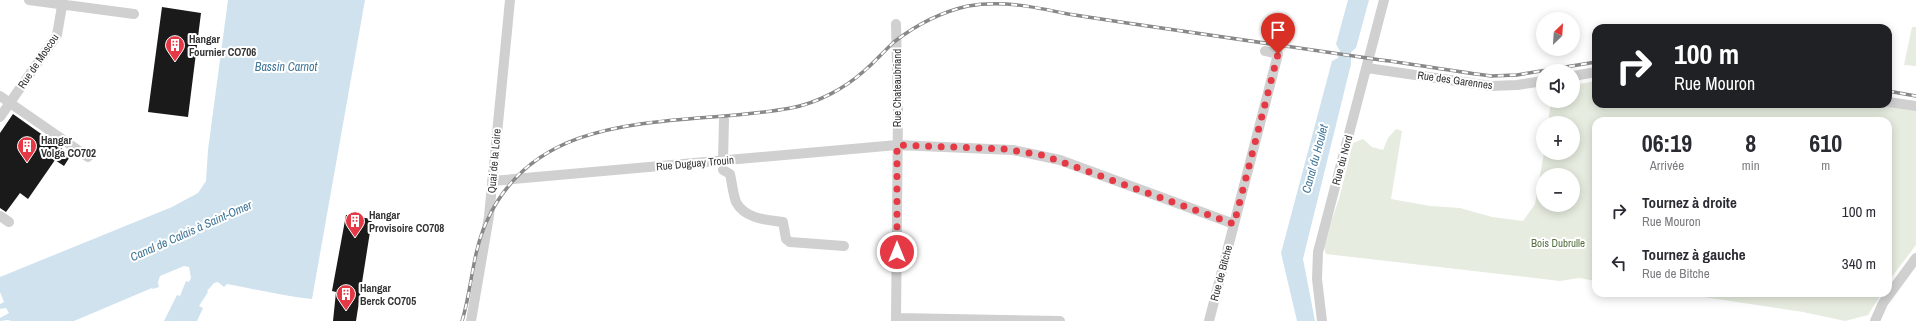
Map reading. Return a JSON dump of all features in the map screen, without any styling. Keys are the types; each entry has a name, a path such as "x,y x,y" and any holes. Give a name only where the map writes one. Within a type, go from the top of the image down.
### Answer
{"street":[{"path":"29,0 63,2 134,14"},
{"name":"Quai de la Loire","path":"471,321 486,238 510,0"},
{"name":"Rue du Nord","path":"1322,321 1317,278 1318,252 1384,0"},
{"name":"Rue de Moscou","path":"0,117 57,35 63,2"},
{"name":"Rue Chateaubriand","path":"896,24 896,319"},
{"name":"Rue de Bitche","path":"1209,321 1278,54 1264,51"},
{"name":"Rue des Garennes","path":"1367,68 1487,85 1517,85 1536,82"},
{"path":"1580,75 1592,73"},
{"path":"0,96 88,157"},
{"path":"1892,103 1916,106"},
{"path":"724,120 723,165 730,174 736,202 756,218 783,222 786,239 790,242 844,246"},
{"name":"Rue Duguay Trouin","path":"492,181 723,165 897,145 1004,149 1042,155 1234,224"},
{"path":"0,216 9,222"},
{"path":"1892,290 1916,258"},
{"path":"1875,321 1887,297"},
{"path":"896,319 1060,321"}],"green space":[{"path":"1912,27 1916,27 1916,66 1904,65"},
{"name":"Bois Dubrulle","path":"1592,82 1592,108 1892,108 1916,111 1916,245 1892,277 1892,117 1592,117 1592,280 1579,278 1560,281 1326,254 1323,245 1339,199 1353,143 1363,139 1372,147 1383,150 1388,138 1396,129 1402,131 1391,199 1430,206 1460,208 1492,217 1523,221 1535,204 1536,198 1536,212 1580,212 1580,168 1541,168 1543,160 1580,160 1580,116 1549,116 1550,108 1580,108 1580,84"},
{"path":"1704,297 1879,297 1868,315 1845,321 1803,312"}],"water":[{"name":"Bassin Carnot","path":"228,0 365,0 312,299 227,284 224,287 218,282 214,283 207,291 208,292 199,306 203,308 197,321 164,321 177,295 180,296 186,281 189,282 191,278 189,267 184,266 160,276 158,282 159,287 152,288 74,321 0,321 0,318 9,313 6,308 0,309 0,304 4,302 0,292 0,277 172,207 198,193 206,181 208,150"},
{"name":"Canal du Houlet","path":"1348,0 1369,0 1356,48 1351,52 1351,64 1303,259 1315,321 1297,321 1281,253 1332,61 1338,58 1340,51 1336,44"}],"building":[{"name":"Hangar Fournier CO706","path":"162,7 201,13 188,117 148,112"},
{"name":"Hangar Volga CO702","path":"13,114 71,155 64,166 55,160 28,199 20,193 6,212 0,208 0,133"},
{"name":"Hangar Provisoire CO708","path":"346,215 372,219 356,321 333,321 336,292 332,291"}],"railway":[{"path":"462,321 475,259 481,235 486,223 510,184 541,157 578,139 618,128 661,121 749,114 791,108 811,103 848,84 868,68 894,42 911,30 929,20 968,6 981,4 1018,5 1127,23 1491,76 1517,75 1592,63"},
{"path":"1892,92 1916,96"}],"place":[{"name":"Hangar Fournier CO706","path":"175,62"},
{"name":"Hangar Volga CO702","path":"27,163"},
{"name":"Hangar Provisoire CO708","path":"355,238"},
{"name":"Hangar Berck CO705","path":"346,311"}],"route":[{"path":"897,252 897,145 1004,149 1042,155 1060,160 1234,224 1278,54"}],"water label":[{"name":"Canal de Calais à Saint-Omer","path":"191,231"}]}
